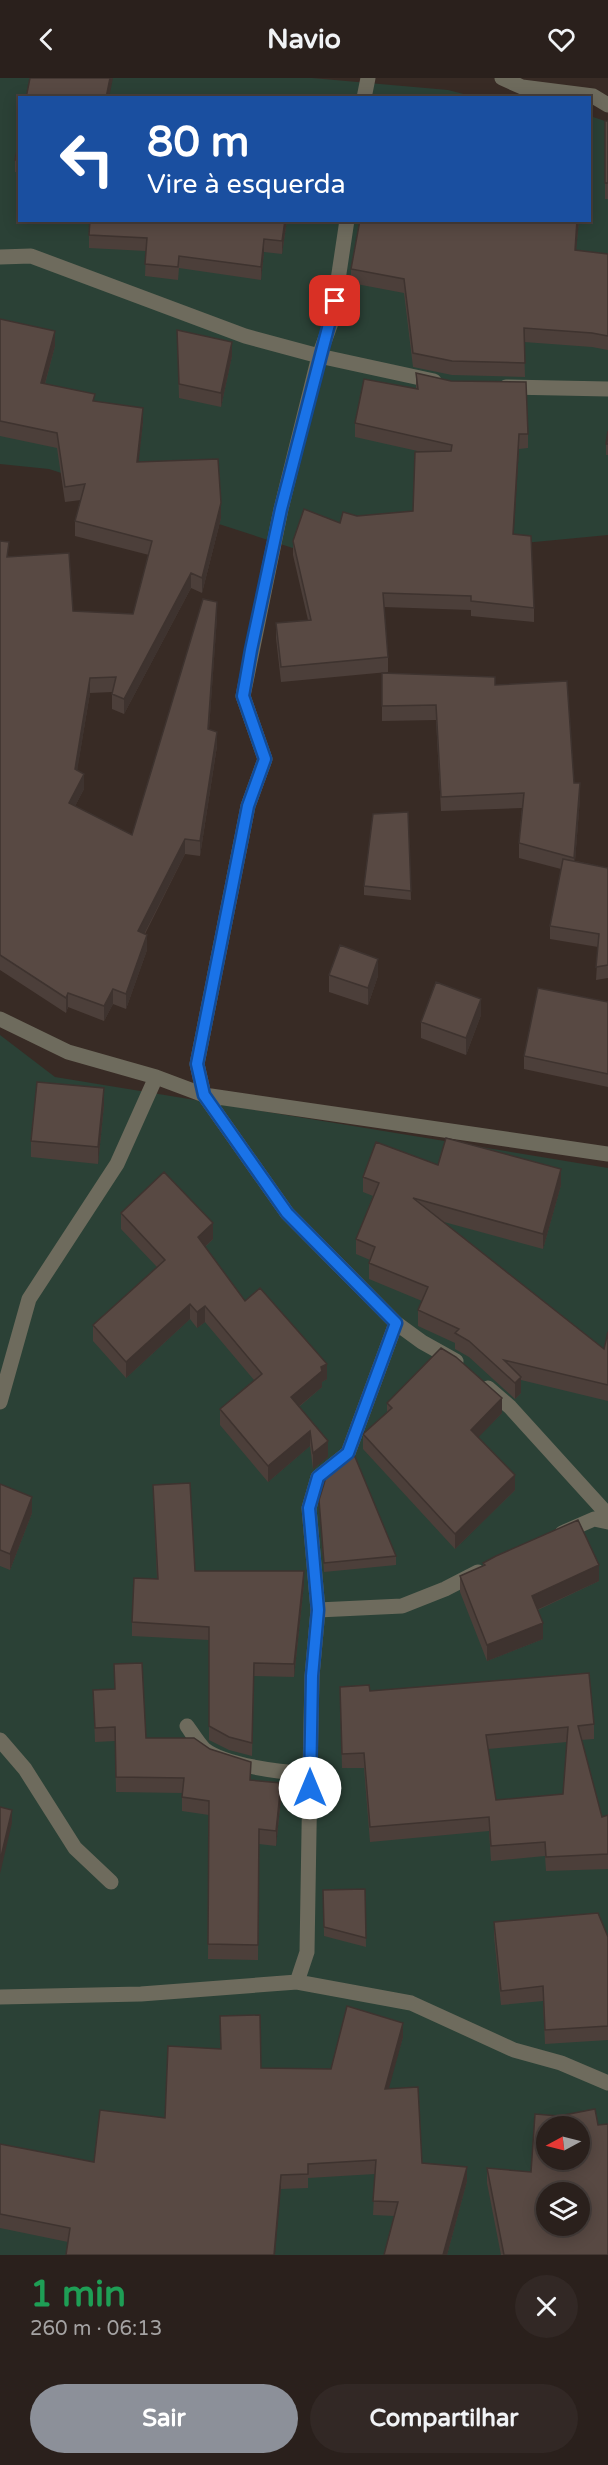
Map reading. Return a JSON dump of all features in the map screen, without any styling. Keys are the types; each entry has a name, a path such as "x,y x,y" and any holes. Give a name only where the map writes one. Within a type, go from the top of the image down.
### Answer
{"street":[{"path":"364,96 368,78"},
{"path":"502,78 522,87 593,96 608,105"},
{"path":"347,222 332,320 319,356 281,509 243,696 265,759 248,806 197,1064 204,1095 287,1213 396,1323 474,1375 510,1407 608,1515"},
{"path":"0,257 31,256 245,336 319,356 451,385"},
{"path":"495,386 608,389"},
{"path":"0,1019 68,1052 156,1077 204,1095 608,1154"},
{"path":"0,1402 29,1299 117,1164 156,1077"},
{"path":"297,1982 307,1952 312,1676 318,1610 309,1508 318,1477 348,1453 396,1323"},
{"path":"546,1539 594,1519 608,1522"},
{"path":"318,1610 402,1606 445,1589 492,1564"},
{"path":"186,1726 205,1749 237,1762 288,1773 310,1772"},
{"path":"0,1740 25,1769 75,1848 111,1882"},
{"path":"0,1997 141,1994 297,1982 411,2003 514,2050 561,2063 606,2080"}],"green space":[{"path":"0,78 312,78 448,90 471,96 18,96 18,222 591,222 591,116 608,122 608,535 333,561 49,469 0,464"},
{"path":"0,1035 55,1077 608,1168 608,2255 0,2255"}],"building":[{"path":"30,78 110,78 106,96 26,96"},
{"path":"605,121 608,121 608,183 605,183"},
{"path":"90,222 285,222 282,241 264,239 261,267 179,256 178,267 145,264 147,238 89,235"},
{"path":"360,222 577,222 575,250 608,254 608,336 524,328 525,363 452,361 413,353 404,279 351,269"},
{"path":"0,319 55,331 41,383 95,394 93,401 143,408 137,462 218,459 221,503 202,578 191,573 124,699 112,694 116,677 90,678 75,769 84,774 69,803 132,835 203,599 217,602 208,729 217,732 200,841 185,839 138,931 147,935 126,994 113,989 104,1006 68,993 66,998 0,955 0,541 9,542 7,557 69,553 73,611 133,614 152,541 75,521 85,484 65,487 57,433 0,421"},
{"path":"177,330 232,342 221,393 179,384"},
{"path":"416,373 451,381 526,382 528,434 519,434 513,534 531,536 534,608 471,601 471,596 383,593 388,657 281,667 276,623 311,620 293,541 304,509 340,523 343,512 357,516 413,511 415,452 451,451 452,445 355,423 364,379 418,389"},
{"path":"382,673 495,677 495,685 567,681 574,783 580,783 574,858 519,843 524,793 441,797 436,705 382,706"},
{"path":"408,812 411,891 364,886 373,814"},
{"path":"563,859 608,868 608,965 596,967 599,934 550,926"},
{"path":"340,945 378,959 368,988 329,975"},
{"path":"436,982 481,999 466,1038 421,1022"},
{"path":"538,988 608,1002 608,1074 524,1056"},
{"path":"37,1082 104,1088 98,1147 31,1141"},
{"path":"446,1138 561,1169 543,1234 413,1198 604,1349 608,1332 608,1385 504,1360 521,1377 515,1383 469,1341 455,1333 459,1329 418,1310 428,1287 369,1263 375,1247 356,1239 379,1183 363,1177 376,1142 438,1165"},
{"path":"164,1172 213,1223 198,1237 245,1301 260,1288 327,1364 321,1367 322,1371 291,1397 328,1441 313,1453 310,1431 268,1466 220,1409 262,1374 205,1306 197,1312 190,1304 126,1362 93,1325 165,1260 121,1213"},
{"path":"441,1348 456,1357 502,1398 471,1430 515,1475 455,1534 363,1434 392,1408 387,1403"},
{"path":"353,1452 396,1556 324,1563 319,1500 327,1474"},
{"path":"190,1483 195,1571 304,1571 294,1664 254,1663 252,1743 229,1737 209,1726 209,1627 132,1622 134,1578 158,1579 153,1485"},
{"path":"0,1484 32,1497 10,1554 0,1550"},
{"path":"578,1520 599,1565 532,1596 543,1623 487,1645 460,1576 485,1565 483,1563 496,1556"},
{"path":"142,1663 146,1738 194,1738 210,1749 251,1762 250,1780 281,1783 276,1831 259,1829 258,1945 208,1944 209,1801 182,1797 184,1778 116,1777 115,1727 95,1728 93,1690 115,1689 114,1664"},
{"path":"589,1673 594,1724 578,1726 602,1817 608,1815 608,1854 546,1857 545,1842 491,1846 489,1817 370,1827 364,1753 342,1754 340,1687 369,1685 370,1691","holes":["568,1727 563,1794 496,1800 486,1735"]},
{"path":"0,1807 12,1810 0,1861"},
{"path":"365,1889 366,1938 324,1927 323,1890"},
{"path":"598,1913 608,1937 608,2026 545,2030 543,1986 501,1991 494,1922"},
{"path":"347,2006 403,2023 385,2089 418,2087 422,2163 467,2167 443,2255 384,2255 398,2202 373,2201 376,2160 308,2164 308,2174 281,2175 274,2255 66,2255 70,2228 0,2214 0,2144 94,2162 100,2110 165,2118 168,2046 221,2049 220,2016 260,2015 261,2068 331,2069"},
{"path":"595,2109 598,2125 608,2124 608,2255 504,2255 487,2168 531,2172 535,2114 559,2116"}],"route":[{"path":"310,1788 312,1676 318,1610 309,1508 318,1477 348,1453 372,1382 396,1323 287,1213 204,1095 197,1064 248,806 265,759 243,696 251,650 281,509 319,356 332,320 335,301"}]}
